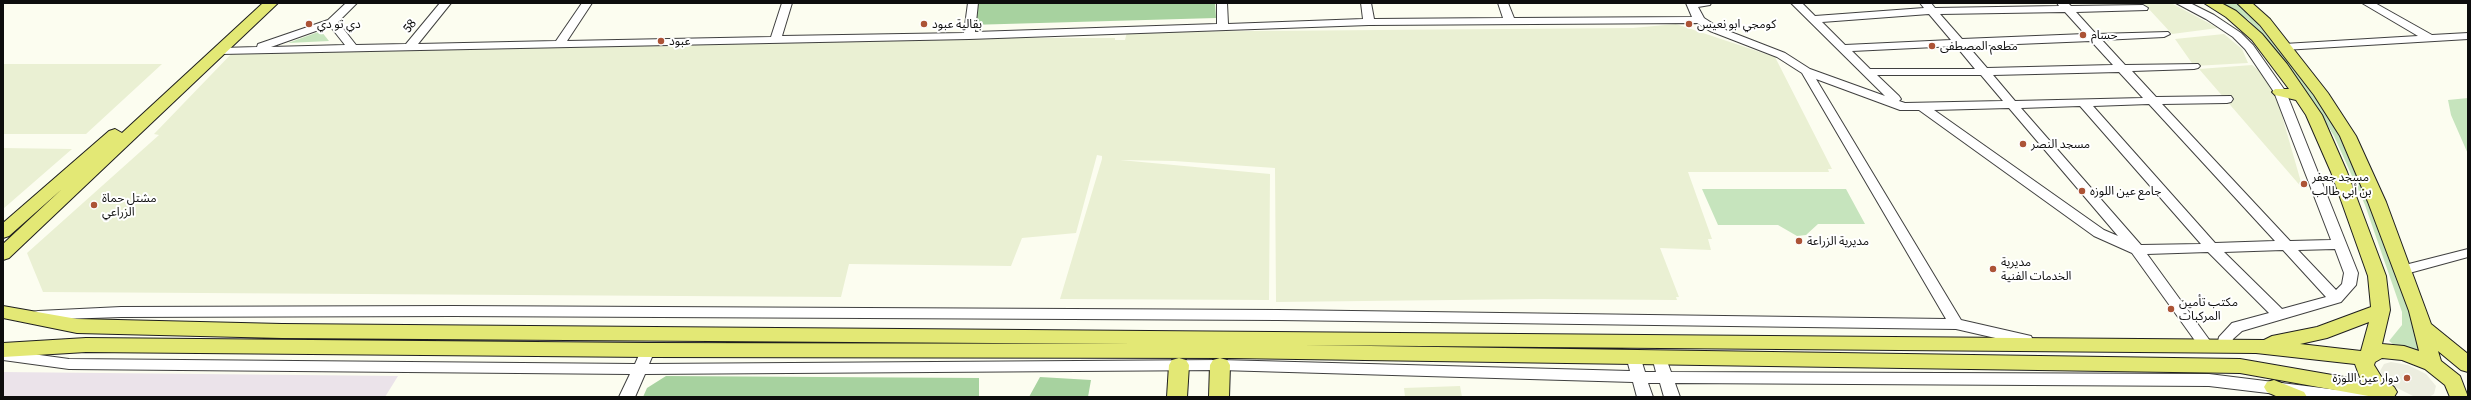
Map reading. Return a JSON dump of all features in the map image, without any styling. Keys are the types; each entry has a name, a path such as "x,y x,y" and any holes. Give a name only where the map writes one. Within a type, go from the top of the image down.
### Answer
{"main road":[{"path":"2211,3 2230,14 2257,37 2302,96 2314,115 2336,165 2365,239 2377,276 2380,310 2368,356 2364,365 2367,374 2391,395"},
{"path":"2244,3 2265,22"},
{"path":"2253,3 2265,22 2320,93 2348,136 2378,202 2439,369 2456,385 2460,397"},
{"path":"3,254 220,51 261,5"},
{"path":"3,232 261,5"},
{"path":"2280,92 2302,96"},
{"path":"2256,346 2320,333 2380,310"},
{"path":"3,312 77,326 282,332 2256,346 2368,356 2390,351 2418,358 2468,382"},
{"path":"2423,328 2468,365"},
{"path":"3,350 86,344 648,350 1230,351 2240,366 2391,395"},
{"path":"1177,397 1180,365"},
{"path":"1219,397 1220,365"},
{"path":"2274,387 2297,397"}],"street":[{"path":"250,50 332,22 352,3"},
{"name":"58","path":"409,47 446,3"},
{"path":"559,44 587,3"},
{"path":"775,40 787,3"},
{"path":"969,36 973,3"},
{"path":"1222,3 1223,27"},
{"path":"1366,3 1369,22"},
{"path":"1503,3 1509,20"},
{"path":"1699,20 1692,4 1706,3"},
{"path":"1796,3 1868,72 1883,90 1904,106"},
{"path":"1929,7 2137,250 2215,346 2232,330 2336,299 2346,290 2351,279 2351,273 2280,92 2249,47 2237,35 2220,23 2181,3"},
{"path":"2367,3 2430,38"},
{"path":"1813,19 1929,7 2065,6 2143,8"},
{"path":"2065,6 2336,299"},
{"path":"220,51 969,36 1369,22 1699,20 1714,29 1781,55 1806,71 1904,106 2153,102 2227,99"},
{"path":"332,22 353,48"},
{"path":"1843,48 2164,34"},
{"path":"2284,47 2468,36"},
{"path":"1868,72 1985,72 2194,66"},
{"path":"1806,71 1956,324"},
{"path":"2084,103 2211,247 2279,315"},
{"path":"1921,106 2099,233 2137,250 2340,244"},
{"path":"2402,270 2468,253"},
{"path":"25,317 122,312 453,310 1278,315 1956,324 2015,339 2086,345"},
{"path":"628,397 648,350"},
{"path":"3,355 69,364 640,369 1220,365 1640,377 2209,380 2338,396 2391,395"},
{"path":"1633,356 1645,397"},
{"path":"1659,357 1672,397"}],"shaded area":[{"name":"دوار عين اللوزة","path":"2391,362 2408,365 2426,374 2436,386 2434,394 2429,397 2413,396 2387,383 2380,371 2384,364"},
{"path":"3,372 398,376 385,397 3,397"}],"green space":[{"path":"974,3 1215,3 1216,18 969,25"},
{"path":"2134,3 2171,3 2218,28 2172,34 2146,6"},
{"path":"2219,3 2238,3 2257,23 2310,89 2335,127 2370,207 2424,351 2393,344 2389,341 2402,325 2402,312 2365,205 2334,136 2317,108 2249,20"},
{"path":"1676,24 1775,57 1832,169 1828,169 1829,172 1688,172 1712,239 1708,239 1711,250 1660,248 1679,297 1676,297 1677,300 1541,299 1276,302 1275,168 1174,161 1120,160 1270,174 1269,300 1060,299 1102,159 1102,156 1097,155 1076,233 1022,238 1011,266 849,264 841,297 43,292 27,253 159,135 154,134 236,49 824,38 1115,38 1115,40 1125,40 1127,32 1633,28"},
{"path":"321,31 329,41 288,43"},
{"path":"2224,34 2242,49 2248,63 2194,66 2175,39"},
{"path":"3,64 162,64 86,134 3,134"},
{"path":"2252,65 2272,81 2303,189 2199,69"},
{"path":"2468,98 2468,154 2451,115 2448,100"},
{"path":"3,148 72,149 3,209"},
{"path":"1702,189 1846,189 1865,224 1818,224 1806,235 1797,236 1778,225 1718,225"},
{"path":"666,376 979,378 979,397 643,397 647,388"},
{"path":"1040,377 1091,380 1088,397 1029,397"},
{"path":"1460,386 1462,397 1405,397 1404,388"}],"place":[{"name":"دي تو دي","path":"309,24"},
{"name":"بقالية عبود","path":"924,24"},
{"name":"كومجي ابو نعيس","path":"1689,24"},
{"name":"حسام","path":"2083,35"},
{"name":"عبود","path":"661,41"},
{"name":"مطعم المصطفى","path":"1932,46"},
{"name":"مسجد النصر","path":"2023,144"},
{"name":"مسجد جعفر بن أبي طالب","path":"2304,184"},
{"name":"جامع عين اللوزه","path":"2082,191"},
{"name":"مشتل حماة الزراعي","path":"94,205"},
{"name":"مديرية الزراعة","path":"1799,241"},
{"name":"مديرية الخدمات الفنية","path":"1993,269"},
{"name":"مكتب تأمين المركبات","path":"2171,309"},
{"name":"دوار عين اللوزة","path":"2407,378"}]}
